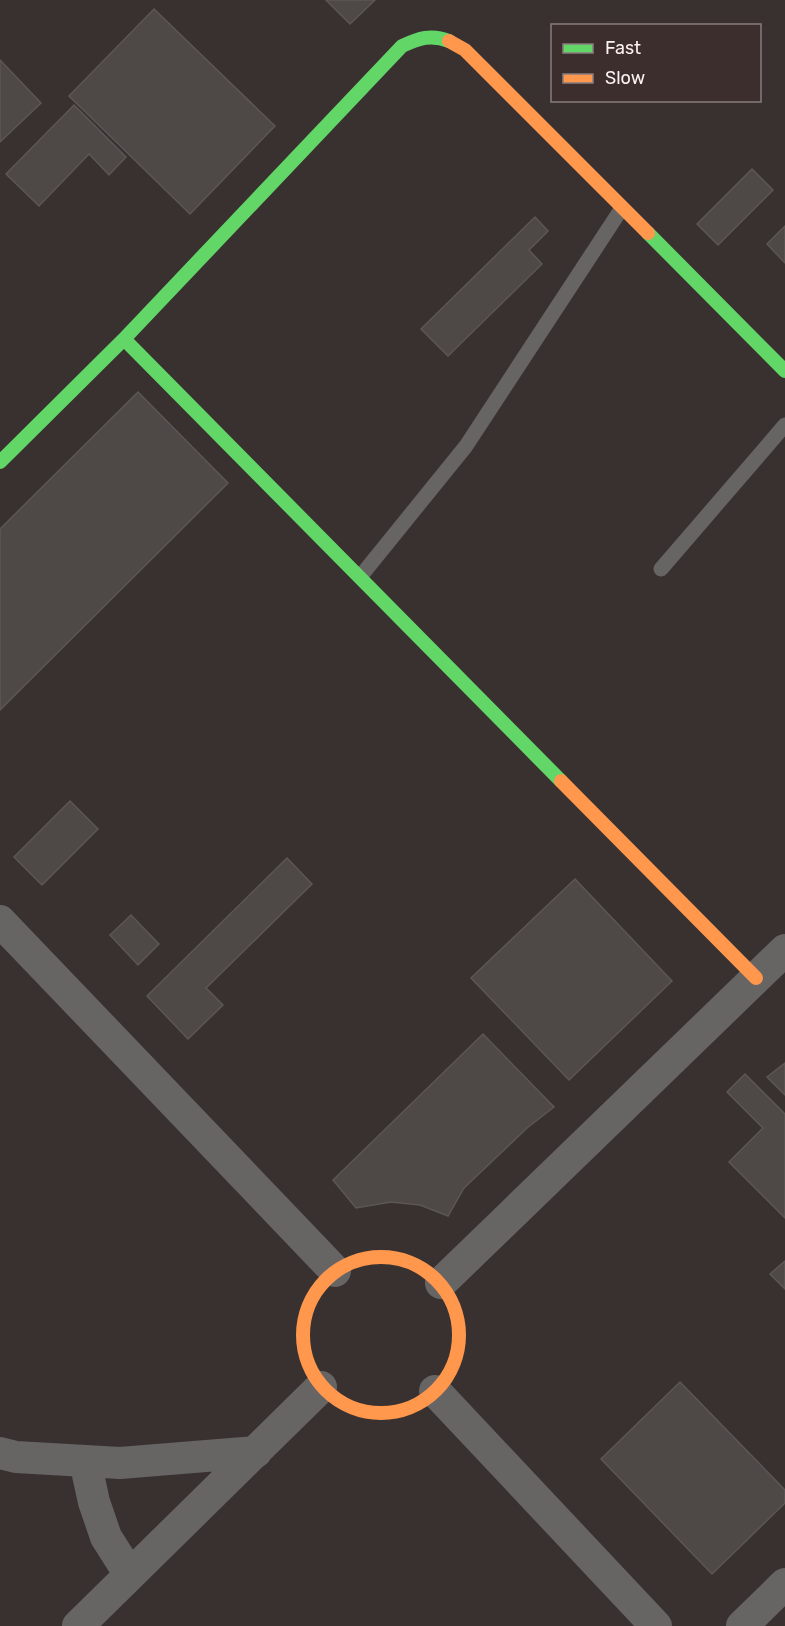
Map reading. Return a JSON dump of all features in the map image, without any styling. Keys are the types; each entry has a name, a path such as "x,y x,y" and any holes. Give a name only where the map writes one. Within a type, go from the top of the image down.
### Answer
{"street":[{"path":"0,462 124,339 402,46 422,36 435,36 450,41 465,50 785,371"},
{"path":"124,339 756,978"},
{"path":"0,921 335,1271"},
{"path":"441,1283 785,950"},
{"path":"387,1256 419,1265 441,1283 457,1312 460,1344 451,1373 429,1398 404,1411 371,1414 344,1405 321,1387 305,1358 303,1325 312,1298 335,1271 359,1259 387,1256"},
{"path":"78,1626 321,1387"},
{"path":"435,1391 656,1626"},
{"path":"0,1453 16,1457 120,1463 256,1452"},
{"path":"86,1461 94,1502 106,1537 129,1575"},
{"path":"741,1626 785,1584"}],"lane":[{"path":"360,577 466,446 622,208"},
{"path":"661,569 785,425"}],"building":[{"path":"326,0 375,0 350,24"},
{"path":"154,9 275,126 190,214 69,96"},
{"path":"0,60 41,103 0,142"},
{"path":"74,105 126,157 109,175 89,154 39,206 6,174"},
{"path":"752,169 773,190 718,245 697,224"},
{"path":"535,217 548,231 529,250 542,264 448,356 421,329"},
{"path":"785,226 785,263 767,244"},
{"path":"138,392 228,483 0,710 0,529"},
{"path":"70,801 98,829 42,885 14,857"},
{"path":"287,858 312,884 206,988 223,1005 188,1039 147,996"},
{"path":"575,879 672,981 569,1080 471,978"},
{"path":"131,915 159,944 138,965 110,935"},
{"path":"483,1034 554,1107 527,1128 464,1188 448,1216 420,1205 391,1202 356,1208 333,1180"},
{"path":"785,1063 785,1095 767,1077"},
{"path":"745,1074 785,1114 785,1218 729,1162 763,1128 727,1092"},
{"path":"785,1261 785,1289 770,1274"},
{"path":"680,1382 785,1490 785,1503 712,1574 601,1459"}],"traffic: fast":[{"path":"0,462 124,339 402,46 425,38 449,41"},
{"path":"648,233 785,371"},
{"path":"124,339 561,781"}],"traffic: slow":[{"path":"449,41 465,50 648,233"},
{"path":"561,781 756,978"},
{"path":"381,1257 396,1258 411,1263 436,1280 453,1305 458,1320 459,1335 458,1350 453,1365 436,1390 411,1407 396,1412 381,1413 366,1412 351,1407 326,1390 309,1365 304,1350 303,1335 304,1320 309,1305 326,1280 351,1263 366,1258 381,1257"}]}
